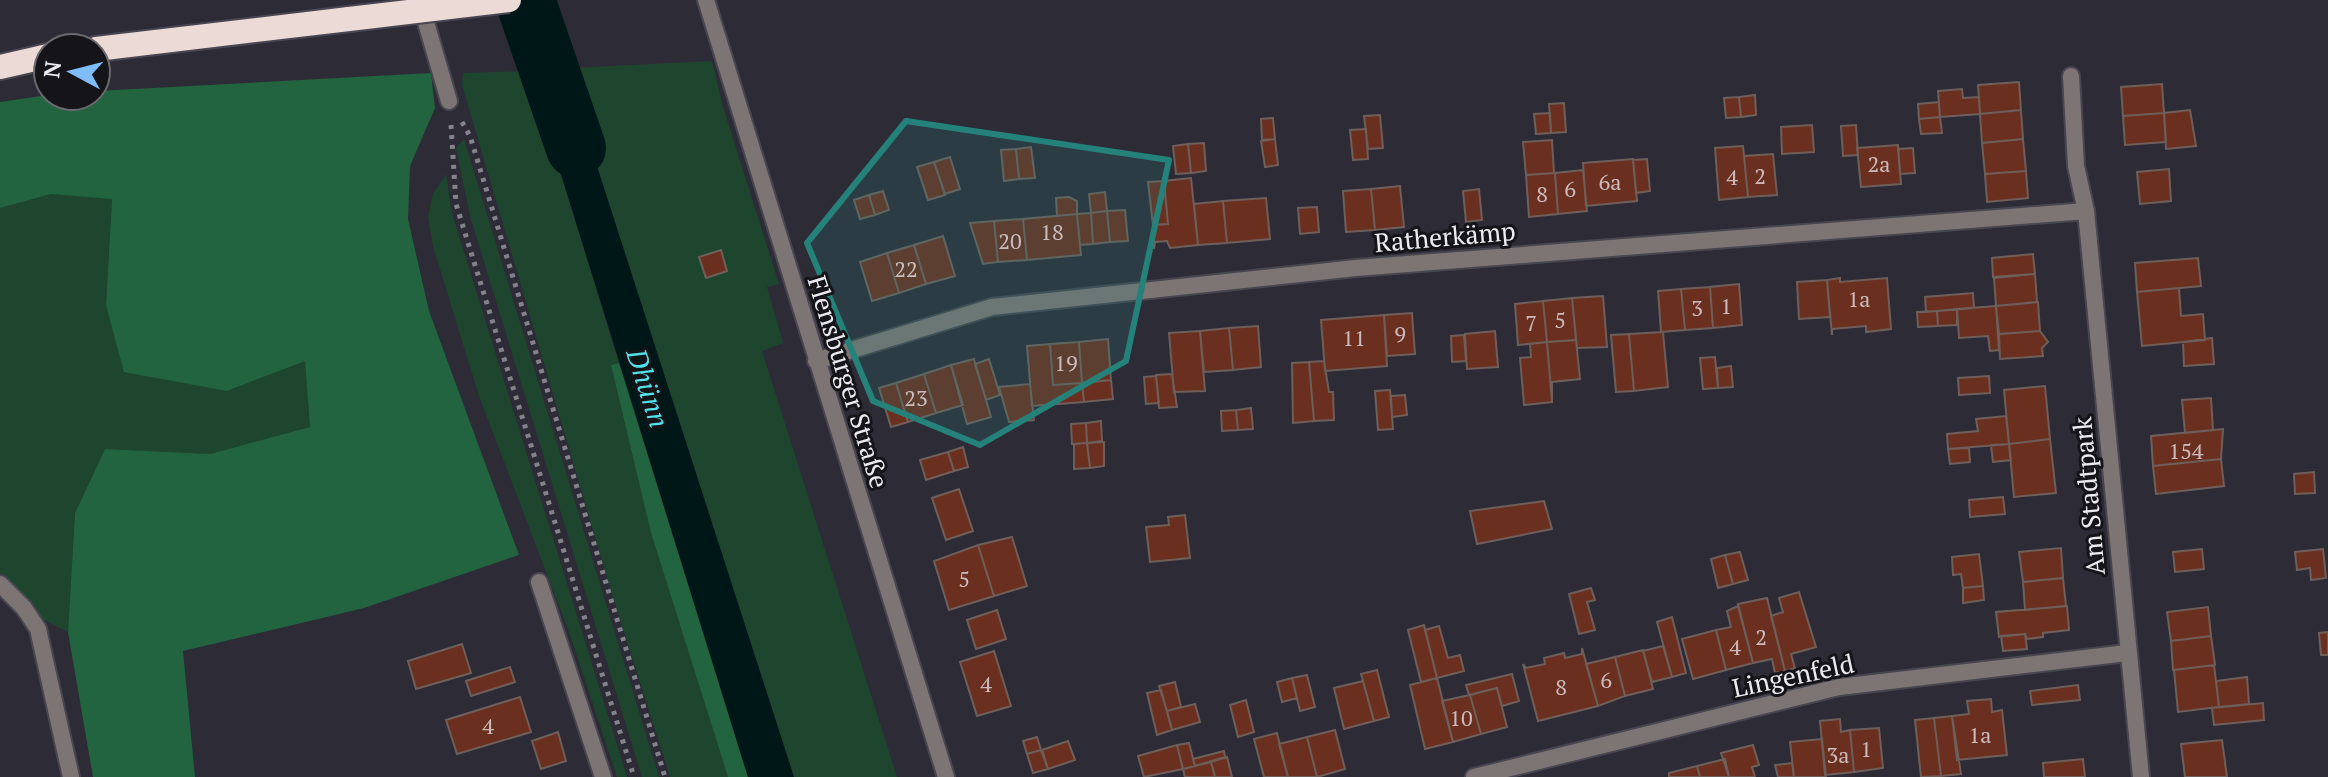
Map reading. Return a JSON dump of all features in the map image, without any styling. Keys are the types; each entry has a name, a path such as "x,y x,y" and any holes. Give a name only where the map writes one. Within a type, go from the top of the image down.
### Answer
{"highway":[{"path":"112,47 509,0"},
{"path":"0,67 32,60"}],"street":[{"path":"420,0 449,101"},
{"name":"Flensburger Straße","path":"706,0 946,777"},
{"name":"Am Stadtpark","path":"2071,76 2076,166 2086,211 2141,777"},
{"name":"Ratherkämp","path":"816,361 992,307 1356,268 2086,211"},
{"path":"539,582 603,777"},
{"path":"0,584 24,608 38,629 71,777"},
{"name":"Lingenfeld","path":"1474,777 1839,687 2127,653"}],"path":[{"path":"449,101 456,204 634,777"},
{"path":"449,101 470,136 665,777"}],"highlighted area":[{"path":"906,121 1169,160 1126,361 980,445 873,401 807,243"}],"green space":[{"path":"712,61 723,107 779,284 767,287 783,343 762,351 897,777 794,777 594,157 571,68"},
{"path":"529,71 619,363 611,365 651,533 728,777 670,777 609,584 462,85 463,73"},
{"path":"431,73 435,108 410,166 408,219 429,311 519,555 364,608 183,651 195,777 93,777 68,632 75,513 105,449 210,454 310,427 305,361 227,391 124,372 106,305 112,199 51,194 0,208 0,102 32,97 32,112 112,112 112,90"},
{"path":"464,139 659,777 642,777 470,216 456,148"},
{"path":"446,174 452,213 627,777 617,777 569,632 479,396 433,246 428,217 433,194"},
{"path":"51,194 112,198 106,305 227,391 305,360 310,427 210,454 105,449 75,513 68,632 40,618 0,577 0,208"},
{"path":"619,363 748,777 728,777 651,533 611,365"}],"water":[{"path":"571,68 594,157 794,777 748,777 529,71"}],"building":[{"path":"2019,82 2021,110 1980,114 1978,85"},
{"path":"2162,84 2164,113 2123,116 2121,87"},
{"path":"1962,89 1963,98 1979,97 1980,114 1940,117 1938,91"},
{"path":"1755,95 1756,115 1741,117 1739,97"},
{"path":"1739,97 1741,117 1726,118 1724,98"},
{"path":"1939,102 1940,117 1919,119 1918,104"},
{"path":"1564,103 1566,132 1551,133 1549,104"},
{"path":"2021,110 2023,139 1982,143 1980,114"},
{"path":"2190,110 2196,146 2166,149 2164,113"},
{"path":"1550,113 1551,133 1536,134 1534,114"},
{"path":"2164,113 2166,142 2125,145 2123,116"},
{"path":"1380,115 1383,148 1368,149 1364,116"},
{"path":"1940,117 1942,133 1921,134 1919,119"},
{"path":"1273,118 1275,139 1262,140 1261,119"},
{"path":"1812,125 1814,152 1782,154 1781,127"},
{"path":"1856,125 1858,155 1843,156 1841,126"},
{"path":"1366,129 1368,159 1353,160 1350,130"},
{"path":"1275,139 1278,165 1265,167 1261,141"},
{"path":"2023,139 2026,171 1985,174 1982,143"},
{"path":"1552,140 1554,173 1526,175 1523,142"},
{"path":"1204,143 1206,171 1191,173 1188,144"},
{"path":"1188,144 1191,173 1176,174 1173,146"},
{"path":"1898,145 1901,184 1861,187 1857,148"},
{"path":"1743,146 1748,197 1719,200 1715,148"},
{"path":"1031,147 1035,178 1019,179 1016,149"},
{"path":"1913,148 1915,173 1900,174 1898,149"},
{"path":"1016,149 1019,179 1004,181 1001,150"},
{"path":"1773,154 1777,195 1748,197 1744,156"},
{"path":"950,157 960,189 945,194 934,162"},
{"path":"1633,159 1637,201 1586,206 1583,163"},
{"path":"1647,159 1650,191 1636,193 1633,160"},
{"path":"934,162 945,195 928,200 917,167"},
{"path":"2169,169 2171,201 2140,204 2137,172"},
{"path":"1583,170 1587,211 1558,214 1555,173"},
{"path":"2026,171 2028,198 1987,202 1985,174"},
{"path":"1555,173 1558,214 1529,217 1526,175"},
{"path":"1191,178 1198,245 1170,248 1167,241 1155,242 1154,249 1153,225 1168,224 1164,181"},
{"path":"1164,181 1168,224 1153,225 1148,182"},
{"path":"1400,186 1404,227 1375,230 1371,189"},
{"path":"1371,189 1375,230 1346,232 1343,191"},
{"path":"1479,189 1482,220 1466,222 1463,191"},
{"path":"883,191 889,210 875,215 869,195"},
{"path":"1105,192 1107,211 1091,213 1089,194"},
{"path":"869,195 875,215 860,219 854,200"},
{"path":"1069,197 1077,201 1077,214 1057,216 1056,198"},
{"path":"1266,198 1270,239 1227,243 1223,201"},
{"path":"1223,201 1227,243 1198,245 1194,204"},
{"path":"1317,207 1319,232 1300,234 1298,208"},
{"path":"1125,210 1128,241 1110,242 1107,211"},
{"path":"1107,211 1110,242 1093,244 1091,213"},
{"path":"1091,213 1093,244 1080,245 1077,214"},
{"path":"1077,214 1081,255 1027,260 1023,219"},
{"path":"1023,219 1027,260 998,262 994,221"},
{"path":"994,221 998,262 983,264 970,223"},
{"path":"943,236 955,276 926,284 914,245"},
{"path":"914,245 926,284 899,293 887,253"},
{"path":"721,250 727,271 706,278 699,257"},
{"path":"887,253 899,293 872,301 860,262"},
{"path":"2033,254 2035,274 1993,277 1992,258"},
{"path":"2198,258 2201,286 2137,292 2135,263"},
{"path":"2035,274 2037,302 1996,306 1994,278"},
{"path":"1840,278 1840,282 1887,278 1891,329 1866,332 1866,326 1832,329 1832,335 1827,280"},
{"path":"1827,280 1830,317 1799,319 1797,282"},
{"path":"1739,284 1742,325 1713,328 1710,287"},
{"path":"1710,287 1713,328 1685,330 1681,289"},
{"path":"2179,288 2181,316 2203,314 2205,340 2142,346 2137,292"},
{"path":"1681,289 1685,330 1661,332 1658,291"},
{"path":"1973,293 1974,308 1926,312 1925,297"},
{"path":"1603,296 1607,347 1577,348 1572,298"},
{"path":"1572,298 1576,340 1547,342 1543,301"},
{"path":"1543,301 1547,342 1518,345 1515,304"},
{"path":"2038,302 2040,331 1999,334 1996,306"},
{"path":"1996,306 1999,350 1990,351 1988,336 1959,338 1957,309"},
{"path":"1957,309 1957,325 1938,326 1937,311"},
{"path":"1937,311 1938,326 1918,327 1917,312"},
{"path":"1412,313 1415,354 1387,356 1384,315"},
{"path":"1384,315 1387,366 1325,371 1321,320"},
{"path":"1258,326 1261,367 1233,370 1229,328"},
{"path":"1229,328 1233,370 1204,372 1200,331"},
{"path":"1200,331 1205,391 1174,392 1169,333"},
{"path":"1495,331 1498,367 1467,369 1465,334"},
{"path":"2040,331 2048,342 2042,348 2043,356 2000,359 1999,334"},
{"path":"1663,332 1668,387 1634,391 1629,334"},
{"path":"1629,334 1634,391 1616,392 1611,335"},
{"path":"1464,335 1466,361 1452,362 1451,336"},
{"path":"2212,338 2214,364 2184,366 2183,342"},
{"path":"1108,339 1111,380 1082,383 1079,342"},
{"path":"1576,340 1580,379 1552,382 1552,402 1547,342"},
{"path":"1079,342 1082,383 1053,385 1050,344"},
{"path":"1547,342 1552,402 1524,405 1520,358 1531,357 1530,344"},
{"path":"1050,344 1053,385 1082,383 1084,402 1032,406 1027,346"},
{"path":"1715,357 1718,388 1703,389 1700,358"},
{"path":"974,359 991,417 967,424 951,365"},
{"path":"989,359 1000,395 986,400 975,364"},
{"path":"1324,361 1329,392 1333,392 1334,420 1314,421 1309,362"},
{"path":"1309,362 1314,421 1293,423 1292,363"},
{"path":"951,365 963,405 936,413 924,374"},
{"path":"1731,366 1733,387 1718,388 1717,368"},
{"path":"924,374 936,413 908,422 896,383"},
{"path":"1172,374 1177,407 1159,408 1156,375"},
{"path":"1156,376 1159,403 1146,404 1144,377"},
{"path":"1989,376 1990,393 1959,395 1958,378"},
{"path":"1111,380 1113,399 1084,402 1082,383"},
{"path":"896,383 908,422 891,427 879,388"},
{"path":"1030,384 1034,420 1009,422 999,387"},
{"path":"2045,386 2050,439 2009,444 2004,390"},
{"path":"1390,390 1393,429 1378,430 1375,391"},
{"path":"1405,395 1407,415 1392,417 1391,396"},
{"path":"2211,398 2213,430 2185,433 2182,400"},
{"path":"1251,408 1253,429 1238,430 1236,410"},
{"path":"1236,410 1238,430 1222,431 1221,411"},
{"path":"2006,416 2009,444 1948,449 1947,434 1978,431 1976,419"},
{"path":"1101,421 1102,441 1087,443 1086,423"},
{"path":"1086,423 1087,443 1072,444 1071,424"},
{"path":"2223,429 2221,459 2153,466 2151,436"},
{"path":"2050,439 2056,493 2014,497 2009,444"},
{"path":"1104,442 1104,466 1090,468 1087,443"},
{"path":"1087,443 1090,468 1074,469 1074,444"},
{"path":"2009,444 2011,460 1993,462 1991,445"},
{"path":"963,447 968,467 954,471 948,452"},
{"path":"1969,448 1970,462 1950,464 1948,449"},
{"path":"948,452 954,471 926,480 920,460"},
{"path":"2221,459 2224,486 2156,494 2153,466"},
{"path":"2314,472 2315,493 2295,494 2294,474"},
{"path":"959,489 973,531 946,540 932,498"},
{"path":"2003,497 2005,514 1970,517 1969,500"},
{"path":"1544,501 1552,529 1477,544 1470,511"},
{"path":"1185,515 1190,558 1150,562 1146,527 1169,525 1168,517"},
{"path":"1012,537 1027,586 994,596 978,545"},
{"path":"978,545 994,596 949,610 934,561"},
{"path":"2061,548 2063,578 2023,582 2019,552"},
{"path":"2202,549 2204,569 2175,572 2173,552"},
{"path":"2323,549 2326,578 2311,580 2310,568 2297,570 2295,552"},
{"path":"1740,552 1748,580 1733,584 1725,555"},
{"path":"1979,554 1983,586 1963,588 1961,574 1953,575 1952,557"},
{"path":"1725,555 1733,584 1718,588 1711,559"},
{"path":"2063,578 2066,606 2025,610 2023,582"},
{"path":"1983,586 1984,600 1963,603 1963,588"},
{"path":"1591,588 1595,600 1587,602 1595,630 1579,634 1569,594"},
{"path":"1799,592 1816,647 1791,654 1795,668 1785,671 1771,616 1783,612 1779,598"},
{"path":"1767,598 1785,671 1775,673 1772,659 1753,663 1738,604"},
{"path":"1738,606 1753,663 1726,670 1716,630 1731,627 1727,611"},
{"path":"2067,606 2069,630 2043,633 2043,637 2027,639 2025,634 1999,637 1996,612"},
{"path":"2208,607 2211,636 2171,641 2167,612"},
{"path":"997,610 1006,639 976,649 967,620"},
{"path":"1672,617 1686,673 1672,677 1657,622"},
{"path":"1424,625 1437,678 1421,682 1408,630"},
{"path":"1439,626 1448,658 1460,655 1464,671 1437,678 1425,630"},
{"path":"1716,630 1726,670 1693,679 1682,639"},
{"path":"2328,632 2328,655 2321,655 2319,633"},
{"path":"2025,634 2027,649 2003,651 2001,636"},
{"path":"2211,636 2215,665 2173,670 2171,641"},
{"path":"462,644 471,673 416,689 408,661"},
{"path":"1663,646 1672,677 1652,682 1643,651"},
{"path":"1582,648 1598,706 1538,721 1523,664 1526,668 1545,664 1544,658 1564,653 1565,658 1582,654"},
{"path":"1643,650 1653,689 1625,696 1615,657"},
{"path":"994,651 1011,706 977,716 960,662"},
{"path":"1615,657 1625,696 1598,706 1586,664"},
{"path":"2214,665 2219,707 2178,712 2174,670"},
{"path":"510,667 515,682 471,696 466,681"},
{"path":"1377,670 1389,717 1374,721 1361,674"},
{"path":"1512,674 1519,701 1502,706 1497,688 1469,695 1466,685"},
{"path":"1307,675 1315,707 1300,711 1292,678"},
{"path":"2247,677 2249,704 2219,707 2216,681"},
{"path":"1292,678 1297,698 1282,702 1277,682"},
{"path":"1437,678 1453,742 1425,749 1410,685"},
{"path":"1363,681 1374,721 1344,729 1334,688"},
{"path":"1175,682 1181,707 1167,711 1159,686"},
{"path":"2078,685 2080,700 2032,705 2030,691"},
{"path":"1497,688 1507,727 1481,734 1470,695"},
{"path":"1161,690 1172,730 1157,735 1147,693"},
{"path":"1470,695 1481,734 1453,742 1442,701"},
{"path":"520,697 531,732 457,754 446,720"},
{"path":"1991,699 1992,712 2002,710 2007,755 1957,760 1952,716 1969,714 1967,701"},
{"path":"1246,700 1254,732 1238,737 1230,705"},
{"path":"2263,703 2264,720 2214,725 2212,708"},
{"path":"1195,704 1200,722 1172,730 1167,711"},
{"path":"1952,716 1961,774 1941,776 1934,718"},
{"path":"1934,718 1941,776 1921,777 1915,720"},
{"path":"1840,719 1841,732 1850,730 1854,772 1825,775 1820,721"},
{"path":"1879,728 1883,768 1854,772 1850,730"},
{"path":"1335,730 1345,769 1317,777 1307,737"},
{"path":"558,732 566,761 541,769 532,741"},
{"path":"1277,733 1288,777 1264,777 1254,739"},
{"path":"1037,737 1041,750 1027,754 1023,741"},
{"path":"1307,737 1317,777 1288,777 1279,744"},
{"path":"1822,739 1826,777 1794,777 1790,742"},
{"path":"2222,740 2227,777 2185,777 2181,744"},
{"path":"1068,741 1075,760 1048,769 1042,750"},
{"path":"1189,743 1195,766 1183,769 1177,745"},
{"path":"1177,745 1183,769 1144,777 1138,756"},
{"path":"1753,745 1759,765 1752,767 1755,777 1729,777 1721,753"},
{"path":"1041,750 1048,769 1033,773 1027,754"},
{"path":"1224,751 1225,757 1195,766 1193,759"},
{"path":"1227,757 1232,777 1215,777 1211,762"},
{"path":"1725,759 1729,777 1700,777 1697,766"},
{"path":"2083,759 2085,777 2044,777 2043,763"},
{"path":"1211,762 1215,777 1185,777 1183,769"},
{"path":"1792,763 1794,777 1778,777 1775,765"},
{"path":"1697,766 1700,777 1669,777 1669,773"}],"waterway":[{"name":"Dhünn","path":"525,0 576,148"}]}
